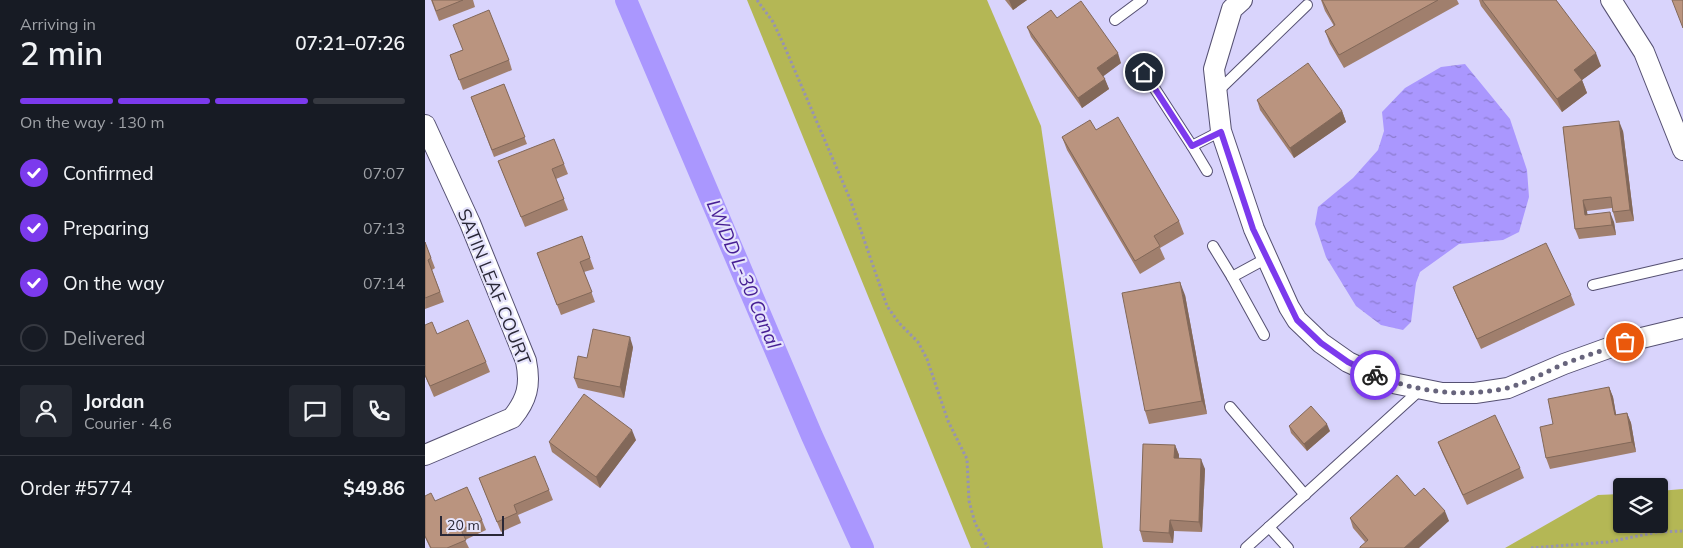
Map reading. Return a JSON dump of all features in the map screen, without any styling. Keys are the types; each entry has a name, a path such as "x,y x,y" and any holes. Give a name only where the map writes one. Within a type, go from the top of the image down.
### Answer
{"street":[{"path":"1242,0 1232,9 1214,69 1221,132 1253,229 1297,320 1321,343 1363,370 1393,383 1442,393 1475,393 1508,388 1564,364 1625,342 1683,328"},
{"path":"1611,0 1644,52 1683,150"},
{"name":"SATIN LEAF COURT","path":"425,125 470,223 526,362 529,376 528,391 522,406 512,418 425,455"}],"lane":[{"path":"1115,20 1142,0"},
{"path":"1216,93 1307,4"},
{"path":"1144,72 1207,171"},
{"path":"1192,146 1221,132"},
{"path":"1213,246 1264,335"},
{"path":"1232,277 1267,258"},
{"path":"1593,285 1683,264"},
{"path":"1246,548 1421,389"},
{"path":"1230,407 1305,495"},
{"path":"1269,527 1288,548"}],"path":[{"path":"757,0 773,22 787,51 850,199 887,306 899,323 918,342 927,359 948,421 967,459 969,501 975,523 988,548"},
{"path":"1531,548 1608,542 1658,532 1683,532"}],"shaded area":[{"path":"747,0 987,0 1041,126 1103,548 971,548"},
{"path":"1683,489 1683,548 1505,548 1598,495 1613,494 1613,533 1668,533 1668,490"}],"water":[{"path":"1465,64 1510,119 1527,170 1529,197 1519,232 1503,240 1459,244 1420,272 1416,283 1411,322 1403,330 1381,325 1356,306 1326,257 1315,224 1318,207 1353,178 1378,150 1384,131 1382,112 1405,88 1441,67"}],"building":[{"path":"432,0 463,0 436,11"},
{"path":"1322,0 1438,0 1339,55 1325,31 1335,25"},
{"path":"1482,0 1556,0 1596,53 1574,70 1582,80 1557,99"},
{"path":"1672,0 1683,0 1683,28"},
{"path":"1081,1 1118,53 1097,68 1105,79 1078,98 1027,27 1051,10 1057,18"},
{"path":"489,10 509,60 459,80 450,55 463,50 453,25"},
{"path":"1308,63 1342,111 1290,148 1257,100"},
{"path":"504,84 525,137 492,150 471,97"},
{"path":"1118,117 1179,221 1154,236 1160,246 1135,261 1062,137 1090,120 1096,130"},
{"path":"1619,121 1630,210 1613,212 1611,197 1583,200 1585,215 1610,212 1612,225 1575,229 1563,127"},
{"path":"554,139 564,164 552,169 564,199 521,217 498,161"},
{"path":"582,236 590,258 580,262 592,292 557,305 537,253"},
{"path":"425,242 431,258 428,260 440,292 425,298"},
{"path":"1546,243 1571,295 1477,339 1453,287"},
{"path":"1180,282 1202,401 1145,411 1122,293"},
{"path":"468,320 486,362 430,386 425,375 425,325 432,322 437,334"},
{"path":"593,329 630,337 620,387 574,378 578,356 587,358"},
{"path":"1609,387 1615,415 1627,413 1632,442 1546,458 1540,427 1553,424 1548,399"},
{"path":"584,394 632,430 596,477 549,442"},
{"path":"1311,406 1327,424 1304,444 1289,426"},
{"path":"1495,415 1520,468 1463,495 1438,442"},
{"path":"1143,444 1175,445 1174,458 1201,459 1199,522 1170,520 1169,533 1140,531"},
{"path":"535,456 549,490 514,505 517,513 497,522 479,478"},
{"path":"1397,475 1415,496 1424,488 1445,511 1404,548 1360,548 1368,540 1350,518"},
{"path":"467,487 482,520 461,530 466,540 447,548 431,548 425,536 425,496 431,493 435,501"}],"waterway":[{"name":"LWDD L-30 Canal","path":"626,0 812,436 863,548"}],"way so far":[{"path":"1375,375 1393,383 1442,393 1475,393 1508,388 1564,364 1625,342"}],"route":[{"path":"1144,72 1192,146 1221,132 1253,229 1289,307 1297,320 1321,343 1348,362 1375,375"}]}
